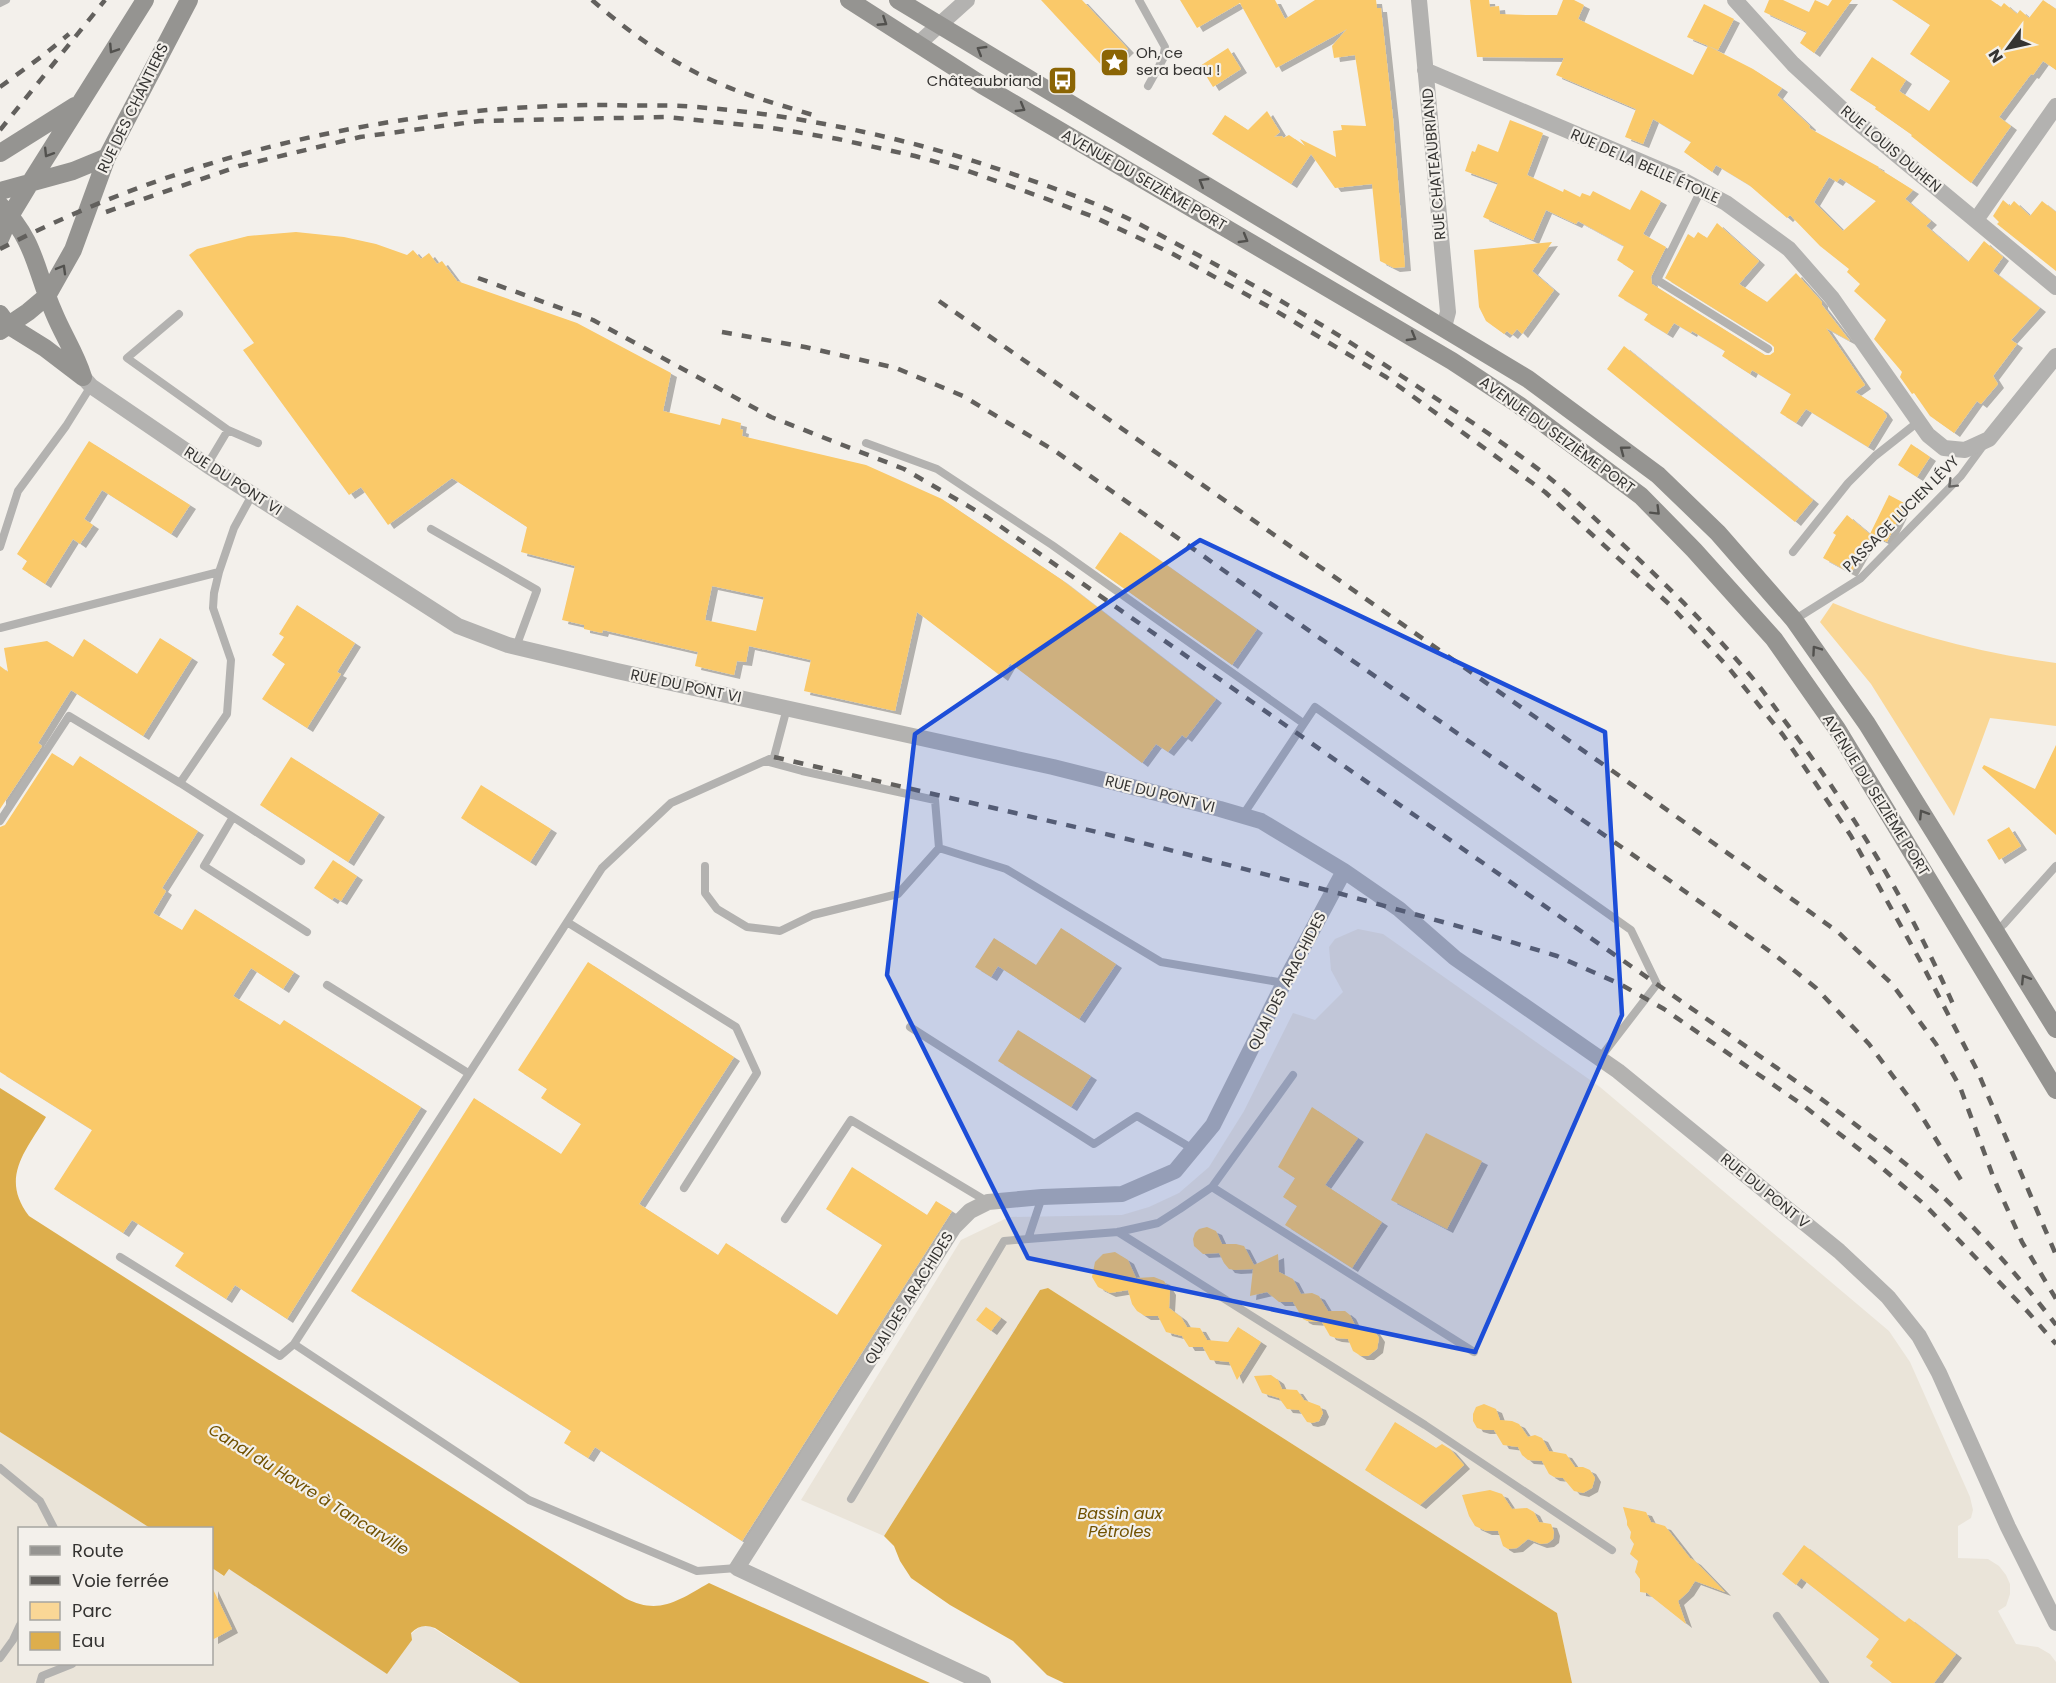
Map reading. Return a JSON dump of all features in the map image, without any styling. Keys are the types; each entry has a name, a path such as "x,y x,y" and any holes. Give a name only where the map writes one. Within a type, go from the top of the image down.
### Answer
{"main road":[{"path":"0,239 5,211 30,183 144,0"},
{"name":"RUE DES CHANTIERS","path":"2,324 28,312 46,296 73,250 107,157 189,0"},
{"name":"AVENUE DU SEIZIÈME PORT","path":"849,0 982,85 1452,361 1519,405 1641,496 1694,549 1774,639 1837,729 2056,1090"},
{"name":"AVENUE DU SEIZIÈME PORT","path":"898,0 1528,379 1658,475 1718,533 1794,620 1867,724 2056,1029"},
{"path":"0,153 79,103"},
{"path":"0,191 73,171 107,157"},
{"path":"5,211 25,236 34,254 46,296 62,334 87,382"},
{"path":"2,324 45,348 87,382"}],"street":[{"path":"918,44 967,0"},
{"name":"RUE CHATEAUBRIAND","path":"1419,0 1448,312 1444,327"},
{"name":"RUE LOUIS DUHEN","path":"1735,0 1793,63 1844,111 2056,287"},
{"name":"RUE DE LA BELLE ÉTOILE","path":"1425,70 1675,176 1726,203 1789,249 1832,298 1928,435 1944,448 1965,450 1989,439"},
{"path":"1976,220 2056,106"},
{"path":"1989,439 2056,356"},
{"name":"RUE DU PONT VI","path":"87,382 252,495 458,626 516,647 1053,767 1243,815 1261,821 1344,871"},
{"name":"RUE DU PONT V","path":"1344,871 1399,909 1455,958 1618,1071 1839,1251 1888,1297 1919,1336 1939,1373 2008,1527 2056,1623"},
{"name":"QUAI DES ARACHIDES","path":"737,1568 954,1227 970,1211 988,1202 1122,1194 1175,1171 1213,1125 1284,983 1344,871"},
{"path":"737,1568 983,1683"}],"lane":[{"path":"0,3 6,0"},
{"path":"1139,0 1165,47 1163,59 1148,86"},
{"path":"1701,190 1657,280 1768,349"},
{"path":"179,314 128,357 228,430 258,443"},
{"path":"0,547 18,491 66,426 87,382"},
{"path":"1793,552 1848,483 1875,456 1918,422"},
{"path":"207,465 228,430"},
{"name":"PASSAGE LUCIEN LÉVY","path":"1794,620 1861,578 1961,476 1989,439"},
{"path":"866,443 937,469 1052,545 1303,723"},
{"path":"180,783 227,714 231,660 213,608 214,593 234,528 252,495"},
{"path":"431,529 537,590 516,647"},
{"path":"0,628 219,572"},
{"path":"1243,815 1315,707 1631,930 1657,984 1600,1058"},
{"path":"120,1257 280,1356 294,1344 602,868 671,803 774,757 787,708"},
{"path":"0,821 69,716 180,783 301,861"},
{"path":"705,866 705,893 717,909 747,927 780,931 813,915 898,894 939,848 935,800 765,761"},
{"path":"233,817 204,866 307,932"},
{"path":"939,848 1006,869 1161,963 1284,983"},
{"path":"1996,931 2056,866"},
{"path":"567,922 736,1027 757,1073 684,1188"},
{"path":"327,985 468,1073"},
{"path":"910,1027 1094,1144 1137,1116 1193,1149"},
{"path":"851,1498 1004,1241 1118,1232 1158,1223 1212,1187 1293,1075"},
{"path":"785,1220 851,1120 988,1202"},
{"path":"1212,1187 1474,1352"},
{"path":"1028,1239 1042,1197"},
{"path":"1118,1232 1425,1425 1612,1550"},
{"path":"294,1344 529,1500 698,1571 737,1568"},
{"path":"0,1468 40,1501 53,1527"},
{"path":"1777,1616 1825,1683"},
{"path":"0,1658 18,1629"},
{"path":"40,1683 42,1676 70,1665"}],"highlighted area":[{"path":"1200,540 1605,732 1622,1015 1475,1352 1028,1258 887,975 915,734"}],"shaded area":[{"path":"1358,929 1383,934 1600,1087 1889,1331 1910,1362 1970,1497 1973,1510 1971,1518 1958,1526 1958,1558 1988,1559 1999,1566 2010,1584 2010,1594 2006,1606 1998,1611 2016,1644 2038,1647 2050,1654 2056,1662 2056,1683 1572,1683 1557,1613 1048,1288 1040,1290 884,1536 801,1500 961,1240 1009,1217 1122,1215 1149,1207 1179,1193 1209,1167 1244,1111 1293,1013 1315,1020 1343,992 1331,970 1329,947 1335,939"},
{"path":"0,1432 148,1527 18,1527 18,1665 213,1665 213,1569 223,1576 228,1569 411,1634 421,1626 430,1626 520,1683 0,1683"}],"green space":[{"path":"1833,603 1914,633 1970,648 2056,663 2056,726 1990,718 1954,816 1871,684 1820,622"}],"water":[{"name":"Canal du Havre à Tancarville","path":"0,1088 46,1117 24,1154 16,1177 16,1189 29,1216 625,1598 648,1606 659,1606 678,1600 709,1583 930,1683 520,1683 435,1628 425,1626 411,1633 412,1640 387,1674 229,1569 224,1576 213,1569 213,1527 148,1527 0,1432"},
{"name":"Bassin aux Pétroles","path":"1048,1288 1557,1613 1572,1683 1064,1683 1047,1675 1013,1641 950,1605 911,1578 894,1546 884,1536 1040,1290"}],"building":[{"path":"1041,0 1082,0 1128,49 1106,70"},
{"path":"1180,0 1275,0 1285,19 1315,0 1376,0 1377,8 1381,8 1393,118 1405,267 1394,268 1380,261 1372,184 1335,188 1311,154 1291,184 1212,134 1225,115 1248,130 1267,111 1280,132 1274,137 1282,136 1283,138 1289,135 1305,146 1300,139 1336,157 1333,131 1342,130 1341,125 1366,126 1355,55 1334,58 1332,46 1347,29 1276,68 1240,3 1197,28"},
{"path":"1470,0 1489,0 1490,7 1499,6 1500,14 1557,15 1563,0 1574,0 1584,5 1578,19 1693,75 1708,46 1753,69 1782,88 1777,95 1810,126 1809,128 1879,167 1913,190 1905,199 1931,221 1926,226 1968,262 1984,241 2003,257 1993,271 2040,308 2011,340 2017,344 1993,376 1998,384 1981,404 1977,401 1954,433 1930,416 1900,377 1902,372 1874,339 1886,320 1854,291 1860,284 1847,272 1849,269 1820,246 1790,215 1787,218 1749,185 1716,165 1712,172 1684,152 1691,142 1653,119 1643,144 1625,137 1636,109 1556,75 1564,58 1477,57","holes":["1829,177 1837,182 1840,178 1876,201 1843,231 1814,202"]},
{"path":"1769,0 1783,0 1809,12 1815,0 1828,6 1832,0 1852,0 1814,53 1800,43 1807,32 1764,12"},
{"path":"1892,0 1991,0 2001,7 2004,3 2017,14 2020,10 2029,18 2043,0 2056,9 2056,70 2043,61 2033,75 2031,74 1999,117 2011,126 1971,183 1912,135 1875,109 1876,107 1850,90 1872,57 1906,80 1899,91 1929,111 1950,81 1910,54 1930,25"},
{"path":"1704,4 1734,19 1718,50 1687,37"},
{"path":"1228,48 1241,69 1213,87 1200,66"},
{"path":"1510,120 1543,133 1527,175 1563,192 1564,189 1580,197 1582,193 1590,196 1593,191 1630,210 1641,190 1661,201 1643,234 1666,247 1651,277 1652,284 1765,355 1774,352 1771,344 1665,278 1688,234 1694,238 1698,232 1707,238 1717,223 1759,261 1739,284 1767,302 1796,273 1822,302 1850,341 1826,328 1865,385 1855,392 1882,409 1887,416 1868,447 1806,409 1796,423 1780,413 1791,394 1752,370 1750,374 1722,356 1725,351 1692,331 1691,333 1674,323 1667,334 1644,320 1648,314 1618,296 1634,271 1617,260 1624,246 1578,221 1576,224 1546,210 1533,240 1483,217 1498,183 1465,171 1472,151 1475,152 1478,144 1498,152"},
{"path":"2003,200 2010,206 2014,201 2030,216 2042,201 2056,212 2056,271 1997,224 1999,222 1993,216"},
{"path":"296,232 344,237 376,244 407,255 413,250 421,259 429,253 437,264 442,261 457,281 577,323 671,373 663,411 720,425 722,418 741,423 742,436 866,465 942,499 1062,580 1216,699 1186,738 1182,735 1168,752 1156,744 1142,763 1010,663 1002,677 917,612 895,711 804,691 811,660 749,646 746,662 737,661 734,675 695,666 698,652 603,630 602,633 584,629 584,625 562,620 575,566 521,552 527,527 452,478 388,525 361,487 349,495 243,350 254,343 189,255 197,249 248,236","holes":["712,586 764,597 756,631 705,620"]},
{"path":"1552,242 1532,271 1554,290 1522,334 1517,329 1512,335 1507,331 1504,334 1486,321 1479,307 1474,250"},
{"path":"1624,346 1813,500 1795,522 1607,369"},
{"path":"89,441 190,505 171,534 102,490 84,519 93,525 80,544 73,539 45,584 22,569 27,561 17,554"},
{"path":"1911,444 1930,457 1917,477 1898,465"},
{"path":"1889,495 1906,504 1887,542 1870,534"},
{"path":"1847,515 1872,536 1851,573 1823,558 1836,535 1833,533"},
{"path":"1120,532 1257,629 1232,665 1095,568"},
{"path":"297,605 355,643 337,672 341,674 307,728 262,699 285,664 272,655 284,637 279,634"},
{"path":"160,638 192,658 143,736 71,690 38,743 42,746 0,809 0,666 8,672 4,648 47,641 73,657 84,639 137,674"},
{"path":"2056,745 2056,835 1982,768 1984,765 2035,789"},
{"path":"52,753 73,766 80,756 198,831 162,888 166,891 153,913 182,930 195,909 294,972 283,989 251,968 233,996 280,1025 284,1020 421,1107 287,1319 235,1285 226,1299 175,1266 184,1253 132,1220 123,1233 54,1189 92,1130 0,1072 0,827 5,825"},
{"path":"291,757 379,813 348,862 260,805"},
{"path":"481,785 551,829 530,862 461,818"},
{"path":"2009,827 2021,846 1999,860 1987,840"},
{"path":"333,860 357,876 341,901 334,897 332,900 314,888"},
{"path":"1061,928 1116,964 1079,1019 998,966 991,977 975,967 994,938 1036,965"},
{"path":"588,962 734,1057 639,1204 718,1255 726,1243 837,1315 882,1245 826,1209 852,1167 927,1215 936,1201 952,1211 742,1541 595,1447 588,1458 564,1443 571,1431 351,1291 474,1098 561,1154 581,1124 541,1098 547,1089 518,1070"},
{"path":"1018,1030 1091,1076 1071,1107 998,1061"},
{"path":"1312,1107 1358,1138 1325,1185 1382,1222 1352,1268 1285,1225 1297,1206 1283,1197 1295,1178 1278,1167"},
{"path":"1426,1133 1482,1161 1447,1229 1391,1200"},
{"path":"1207,1227 1216,1231 1222,1244 1244,1246 1254,1265 1278,1254 1279,1272 1293,1279 1301,1294 1312,1293 1319,1296 1328,1311 1345,1311 1350,1315 1356,1327 1373,1329 1379,1338 1377,1349 1368,1356 1361,1356 1353,1351 1348,1339 1330,1336 1322,1322 1303,1319 1293,1302 1279,1302 1267,1292 1250,1296 1253,1269 1229,1269 1219,1253 1203,1254 1194,1246 1195,1233"},
{"path":"1115,1252 1128,1260 1136,1278 1154,1277 1164,1281 1170,1291 1169,1308 1181,1317 1187,1327 1200,1328 1207,1340 1228,1342 1238,1327 1261,1342 1237,1380 1229,1362 1210,1360 1203,1347 1189,1347 1182,1336 1166,1332 1158,1316 1145,1316 1137,1311 1132,1304 1128,1290 1110,1293 1098,1287 1092,1277 1095,1262 1103,1254"},
{"path":"986,1307 1001,1318 991,1331 976,1320"},
{"path":"1271,1375 1278,1380 1282,1389 1297,1390 1304,1400 1320,1406 1323,1413 1319,1421 1307,1422 1299,1410 1287,1409 1279,1398 1262,1393 1254,1376"},
{"path":"1484,1404 1496,1409 1500,1420 1519,1424 1528,1437 1535,1435 1542,1438 1549,1451 1566,1454 1575,1467 1590,1470 1595,1478 1592,1488 1583,1493 1574,1491 1563,1478 1549,1474 1542,1461 1528,1460 1518,1447 1503,1445 1494,1430 1477,1428 1473,1421 1473,1414 1476,1407"},
{"path":"1395,1422 1436,1448 1442,1444 1450,1449 1464,1465 1420,1505 1365,1470"},
{"path":"1490,1490 1502,1494 1512,1509 1527,1508 1534,1512 1539,1522 1551,1524 1554,1532 1553,1539 1541,1544 1528,1539 1517,1548 1508,1549 1503,1546 1498,1531 1486,1531 1475,1526 1462,1495"},
{"path":"1623,1507 1646,1512 1651,1522 1665,1526 1690,1558 1725,1592 1695,1581 1678,1601 1686,1624 1647,1593 1640,1592 1640,1579 1635,1572 1638,1561 1630,1554 1634,1544 1630,1538 1631,1532"},
{"path":"1804,1545 1897,1617 1905,1622 1909,1618 1956,1654 1934,1683 1892,1683 1870,1666 1873,1662 1866,1657 1879,1639 1801,1578 1796,1585 1782,1574"},
{"path":"213,1589 232,1629 213,1639"}],"railway":[{"path":"0,130 105,0"},
{"path":"592,0 638,37 687,68 734,90 816,116"},
{"path":"0,87 69,34"},
{"path":"0,249 72,215 145,185 297,140 453,113 533,107 682,106 805,120 886,137 965,158 1081,198 1125,217 1198,255 1326,327 1474,424 1546,475 1646,566 1702,622 1755,681 1838,795 1902,900 1956,1011"},
{"path":"106,212 239,166 360,137 480,121 665,117 766,127 838,139 915,156 968,171 1044,198 1094,217 1173,254 1271,308 1386,377 1545,492 1669,604 1728,667 1783,735 1851,836 1922,964 1977,1070 2056,1255"},
{"path":"478,278 593,320 771,417 904,469 987,517 1820,1098 1910,1167 1938,1192 2000,1256 2056,1325"},
{"path":"939,301 1614,772 1838,932 1892,984 1936,1044 1960,1087 1994,1179 2022,1242 2056,1299"},
{"path":"722,332 805,347 896,368 963,396 1055,451 1288,616 1659,873 1775,955 1816,988 1869,1044 1916,1107 1966,1188"},
{"path":"774,757 1127,839 1334,892 1557,956 1620,984 1664,1009 1804,1106 1873,1160 1925,1205 2056,1344"}],"place":[{"name":"Oh, ce sera beau !","path":"1115,62"},
{"name":"Châteaubriand","path":"1063,81"}]}
